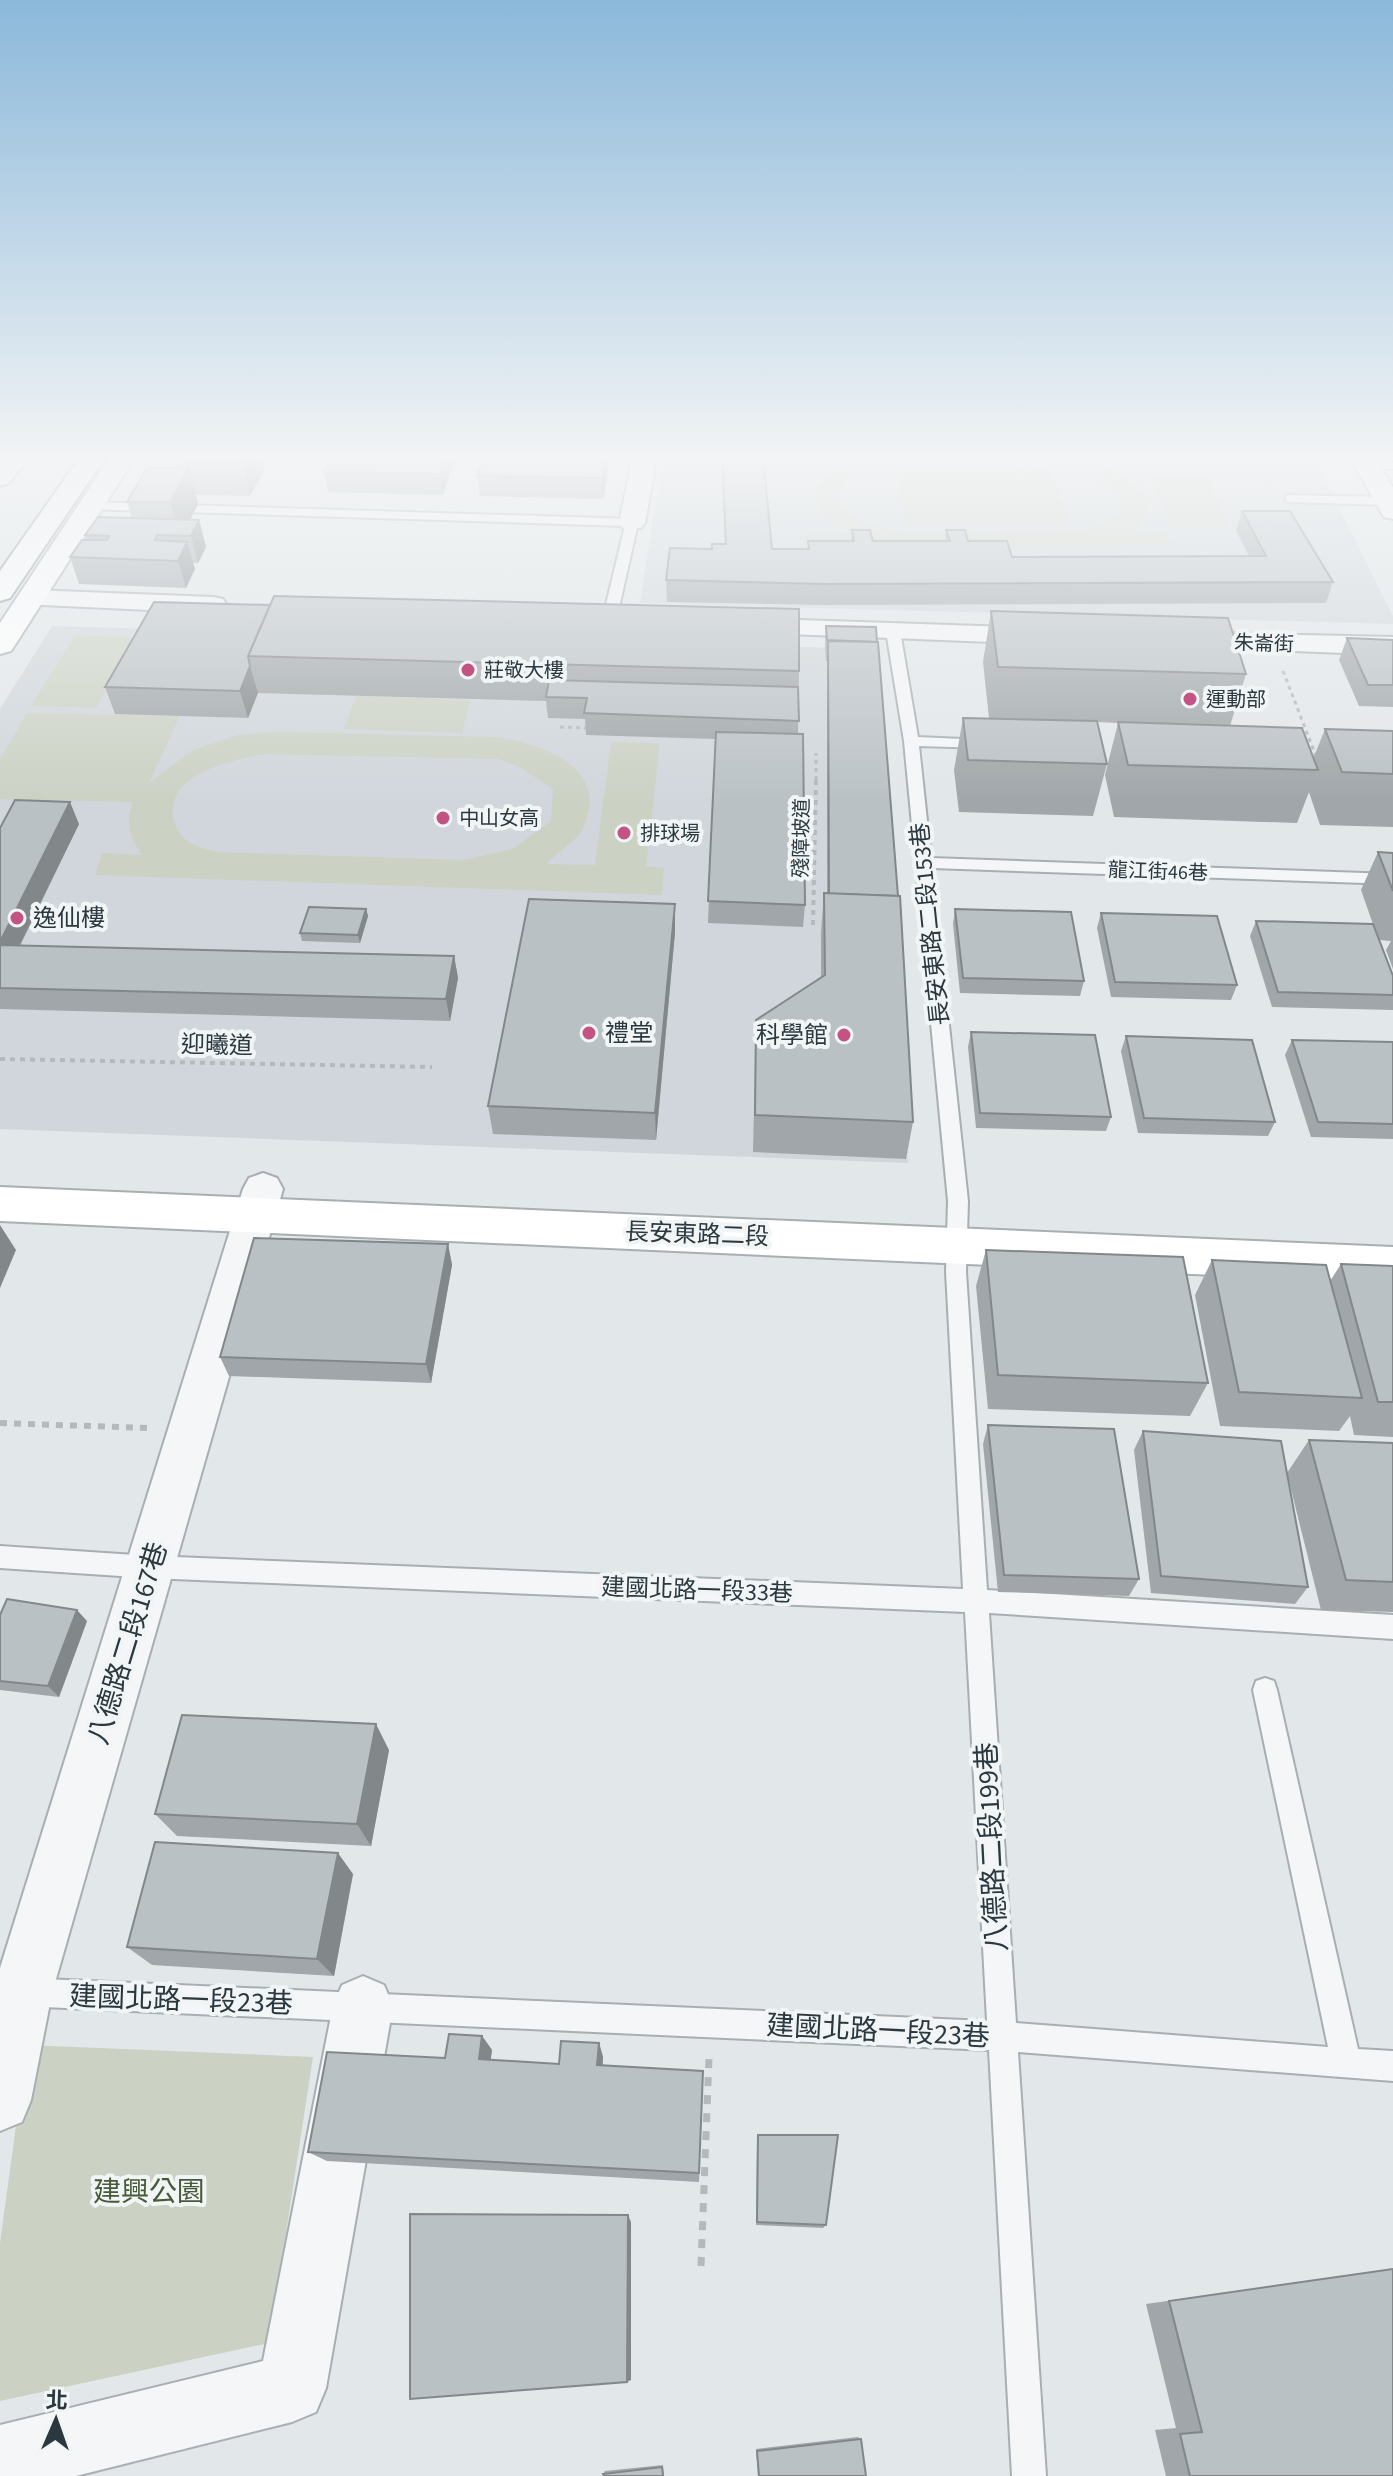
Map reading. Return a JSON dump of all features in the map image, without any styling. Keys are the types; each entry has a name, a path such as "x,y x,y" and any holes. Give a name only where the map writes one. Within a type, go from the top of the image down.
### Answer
{"main road":[{"path":"0,592 14,572"},
{"path":"0,645 48,572"},
{"name":"長安東路二段","path":"0,1178 259,1202 958,1232 1393,1238"},
{"name":"長安東路二段","path":"0,1204 259,1202"},
{"name":"長安東路二段","path":"958,1232 1393,1265"}],"street":[{"path":"31,598 233,606"},
{"path":"578,620 641,622"},
{"path":"720,625 1067,637"},
{"name":"朱崙街","path":"1146,639 1393,646"},
{"name":"八德路二段167巷","path":"0,2100 11,1992 150,1567 259,1202"},
{"path":"0,2460 292,2388 363,2006"}],"lane":[{"path":"609,621 621,572"},
{"name":"長安東路二段153巷","path":"893,631 911,741 958,1201 958,1232"},
{"path":"911,741 1004,745"},
{"name":"龍江街46巷","path":"924,863 1393,879"},
{"name":"八德路二段199巷","path":"958,1232 956,1272 1029,2476"},
{"name":"建國北路一段33巷","path":"0,1557 150,1567 977,1601 1393,1627"},
{"path":"1265,1690 1346,2062"},
{"name":"建國北路一段23巷","path":"11,1992 1002,2036 1393,2066"}],"path":[{"path":"1272,643 1318,759"},
{"path":"560,727 587,728"},
{"name":"殘障坡道","path":"813,925 816,753"},
{"name":"迎曦道","path":"0,1059 432,1067"},
{"path":"0,1423 190,1430"},
{"path":"701,2266 710,2021"}],"shaded area":[{"path":"645,572 1371,572 1393,616 1393,624 640,603"},
{"name":"中山女高","path":"52,626 874,649 908,1163 0,1129 0,709"}],"green space":[{"path":"75,635 136,638 96,708 31,706"},
{"path":"356,696 470,700 462,733 344,729"},
{"path":"27,713 180,716 149,783 191,751 238,735 278,732 497,737 552,754 581,775 588,790 589,809 582,830 547,864 595,865 611,742 660,743 646,866 664,868 662,895 95,875 102,853 142,855 130,830 133,802 0,799 0,759","holes":["265,754 498,759 520,767 553,789 551,821 513,849 463,860 217,852 185,839 174,821 173,805 189,781 219,765"]},
{"name":"建興公園","path":"27,2045 313,2057 269,2343 0,2401 0,2243"}],"building":[{"path":"667,572 1327,572 1333,582 825,584 666,580"},
{"path":"274,596 799,609 799,671 248,656"},
{"path":"154,602 270,605 248,656 250,666 240,691 105,687"},
{"path":"991,611 1228,618 1246,674 998,667"},
{"path":"826,626 876,627 877,642 827,640"},
{"path":"1347,638 1393,640 1393,685 1368,685"},
{"path":"828,641 878,642 898,896 829,894"},
{"path":"549,680 798,687 799,721 584,713 587,698 546,697"},
{"path":"963,718 1097,721 1107,764 968,760"},
{"path":"1118,722 1302,728 1318,770 1128,765"},
{"path":"1325,729 1393,731 1393,774 1342,772"},
{"path":"716,732 803,734 805,905 708,901"},
{"path":"15,800 70,802 0,942 0,828"},
{"path":"1378,852 1393,853 1393,891"},
{"name":"科學館","path":"824,893 900,896 913,1122 755,1115 756,1020 825,975"},
{"name":"禮堂","path":"529,899 675,904 655,1113 488,1106"},
{"path":"309,907 366,909 358,935 300,933"},
{"path":"955,909 1071,912 1084,981 963,978"},
{"path":"1101,913 1217,916 1237,985 1115,982"},
{"path":"1256,921 1373,924 1393,976 1393,995 1278,992"},
{"path":"0,945 454,956 446,999 0,988"},
{"path":"971,1032 1095,1035 1111,1117 980,1113"},
{"path":"1126,1036 1252,1040 1275,1122 1144,1118"},
{"path":"1292,1040 1393,1042 1393,1124 1318,1122"},
{"path":"254,1238 448,1244 426,1364 220,1357"},
{"path":"986,1250 1183,1257 1208,1383 998,1375"},
{"path":"1212,1260 1326,1265 1362,1398 1239,1392"},
{"path":"1341,1264 1393,1266 1393,1402 1378,1402"},
{"path":"988,1425 1114,1429 1139,1579 1004,1575"},
{"path":"1143,1431 1281,1441 1308,1587 1161,1576"},
{"path":"1309,1440 1393,1443 1393,1582 1346,1580"},
{"path":"7,1599 77,1610 48,1686 0,1681 0,1615"},
{"path":"182,1715 376,1724 357,1824 155,1814"},
{"path":"155,1842 338,1853 317,1959 127,1947"},
{"path":"449,2034 482,2036 479,2059 559,2064 561,2041 599,2043 597,2065 703,2071 699,2173 308,2152 327,2052 445,2058"},
{"path":"758,2135 838,2135 826,2225 757,2222"},
{"path":"410,2214 628,2215 627,2382 410,2399"},
{"path":"1393,2269 1393,2476 1190,2476 1180,2434 1202,2432 1169,2301"},
{"path":"861,2439 866,2476 759,2476 757,2451"},
{"path":"662,2467 663,2476 603,2474"}],"place":[{"name":"莊敬大樓","path":"468,670"},
{"name":"運動部","path":"1190,699"},
{"name":"中山女高","path":"443,818"},
{"name":"排球場","path":"624,833"},
{"name":"逸仙樓","path":"17,918"},
{"name":"禮堂","path":"589,1033"},
{"name":"科學館","path":"844,1035"}]}
